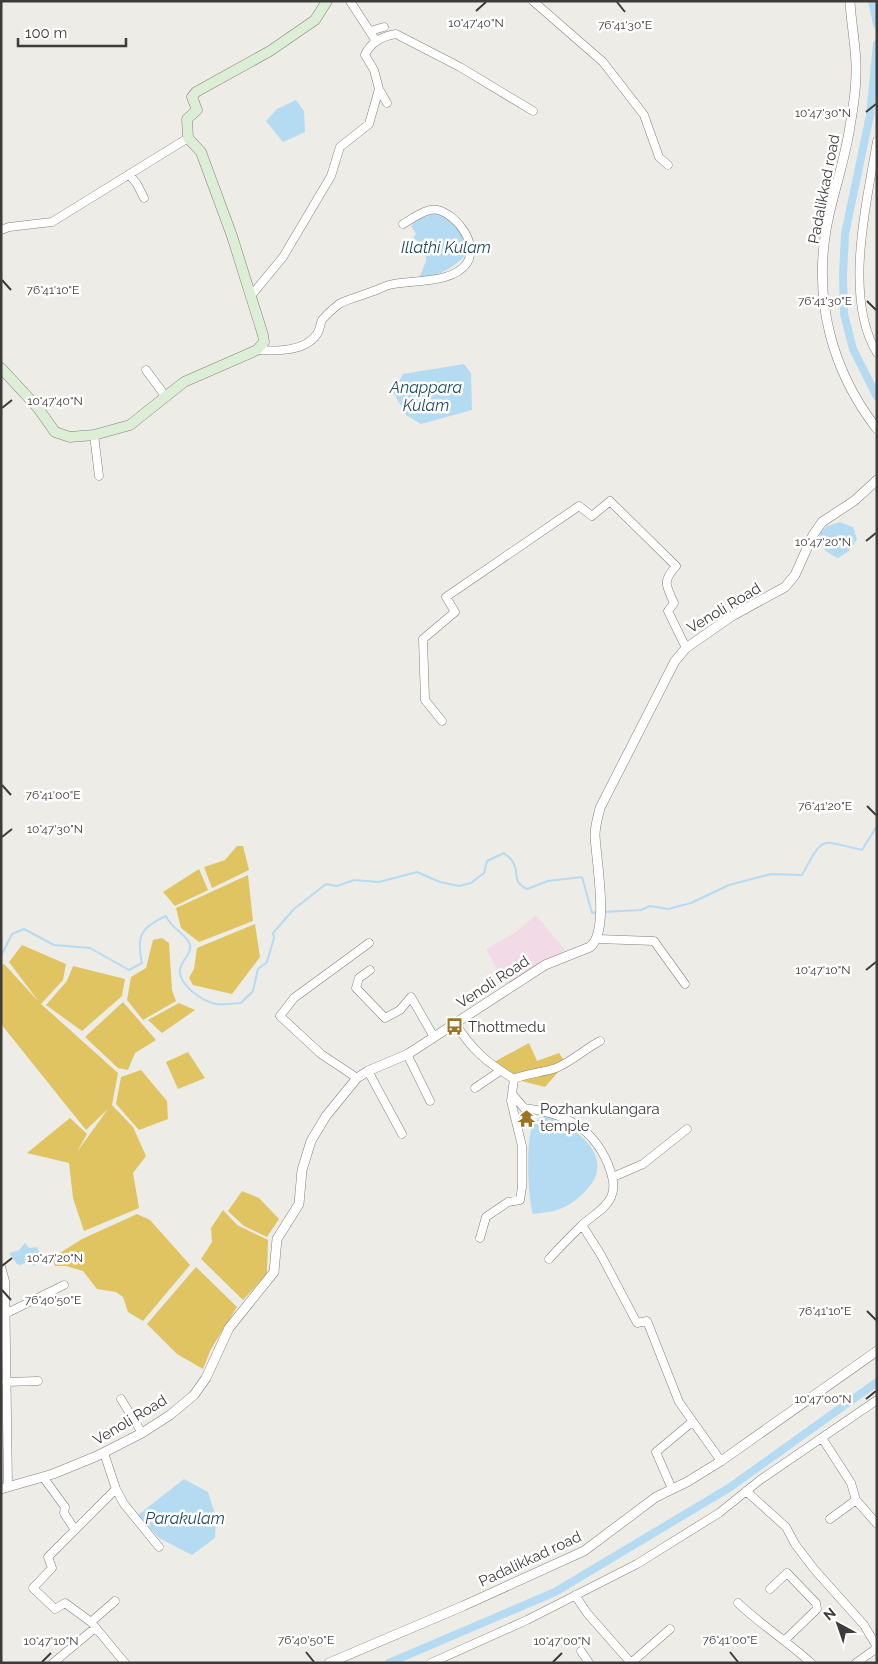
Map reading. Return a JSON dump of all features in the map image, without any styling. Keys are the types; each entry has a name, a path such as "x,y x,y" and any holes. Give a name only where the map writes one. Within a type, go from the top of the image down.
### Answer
{"main road":[{"path":"1,368 38,408 55,432 70,437 94,435 130,425 184,382 257,350 264,342 232,236 201,152 188,138 188,120 197,110 192,97 235,69 270,51 315,20 327,1"}],"street":[{"path":"350,1 376,41"},
{"path":"533,1 603,62 644,115 658,157 668,165"},
{"name":"Padalikkad road","path":"850,1 856,72 850,127 826,230 823,272 826,319 833,352 848,385 877,430"},
{"path":"370,31 384,27"},
{"path":"388,103 379,89 374,70 365,55 368,48 376,41 385,36 396,34 460,67 533,111"},
{"path":"250,297 283,257 331,176 340,147 369,124 379,89"},
{"path":"1,230 9,226 52,222 188,138"},
{"path":"877,141 859,265 861,307 877,352"},
{"path":"130,174 144,198"},
{"path":"257,350 278,351 308,342 317,334 323,319 339,304 389,285 413,284 446,276 466,264 472,251 471,244 462,229 450,217 437,209 428,210 403,224"},
{"path":"146,370 166,397"},
{"path":"94,435 99,476"},
{"name":"Venoli Road","path":"4,1488 43,1477 104,1453 142,1433 170,1415 194,1395 206,1378 229,1328 274,1272 277,1239 299,1204 302,1170 311,1141 326,1116 357,1078 368,1071 407,1054 545,965 590,947 597,940 601,919 595,832 600,808 676,661 686,648 732,616 785,587 795,575 813,535 822,522 854,501 877,480"},
{"path":"442,721 426,700 424,639 455,612 446,597 578,506 592,516 610,501 676,566 667,576 666,584 674,603 668,611 686,648"},
{"path":"597,940 654,941 685,984"},
{"path":"357,1078 321,1054 280,1016 294,998 369,943"},
{"path":"370,970 359,978 356,988 385,1018 400,1010 411,997 434,1037"},
{"path":"455,1023 468,1045 479,1056 514,1079"},
{"path":"514,1079 524,1074 558,1067 600,1041"},
{"path":"407,1054 430,1101"},
{"path":"368,1071 402,1134"},
{"path":"475,1088 500,1071"},
{"path":"480,1238 486,1217 508,1202 520,1200 522,1187 522,1146 511,1100 514,1079"},
{"path":"513,1095 524,1108"},
{"path":"514,1112 524,1108 550,1112 584,1130 592,1136 613,1176 611,1198 549,1259"},
{"path":"613,1176 644,1164 687,1129"},
{"path":"582,1225 601,1255 637,1323 648,1320 679,1402 721,1461"},
{"path":"1,1267 5,1281 3,1315 6,1382 4,1488"},
{"path":"3,1315 64,1285"},
{"name":"Padalikkad road","path":"329,1663 584,1552 656,1497 672,1490 721,1461 877,1352"},
{"path":"6,1382 38,1380"},
{"path":"121,1398 142,1433"},
{"path":"431,1663 527,1620 637,1564 718,1513 746,1490 875,1404"},
{"path":"672,1490 656,1452 692,1422"},
{"path":"822,1438 851,1483 856,1500 877,1524"},
{"path":"104,1453 116,1489 124,1504 159,1547"},
{"path":"43,1477 65,1508 64,1513 76,1530"},
{"path":"116,1489 48,1557 52,1568 33,1588 55,1609 65,1603 93,1625 125,1663"},
{"path":"746,1490 786,1528 809,1563 864,1625 877,1648 856,1663"},
{"path":"830,1519 856,1500"},
{"path":"770,1589 787,1573 816,1604 817,1609 786,1640"},
{"path":"576,1595 586,1614 631,1663 670,1629"},
{"path":"53,1663 115,1601"},
{"path":"738,1603 755,1620 786,1640 811,1663"},
{"path":"581,1651 588,1663"}],"shaded area":[{"path":"237,846 243,846 249,870 212,888 204,867 225,860"},
{"path":"199,869 208,890 175,906 163,892"},
{"path":"248,875 253,921 199,942 181,928 176,908"},
{"path":"536,915 566,951 530,970 507,987 486,949 516,932"},
{"path":"255,924 260,957 232,994 193,985 189,978 194,969 197,948"},
{"path":"162,938 169,943 172,990 176,1001 143,1020 127,1000 131,977 146,968 153,940"},
{"path":"22,945 66,964 63,980 41,1004 118,1073 112,1105 133,1127 146,1156 133,1173 139,1208 84,1231 73,1198 69,1163 27,1153 70,1118 87,1134 77,1152 108,1109 86,1130 1,1024 1,965 4,964 39,1002 9,962"},
{"path":"73,966 125,979 122,996 82,1031 46,1005 67,981"},
{"path":"123,1002 156,1040 135,1053 128,1070 118,1068 85,1037"},
{"path":"179,1003 195,1010 162,1033 148,1020"},
{"path":"529,1043 537,1061 559,1053 566,1063 545,1087 518,1080 494,1062"},
{"path":"188,1052 205,1078 178,1089 166,1062"},
{"path":"141,1070 167,1101 168,1119 139,1130 116,1104 121,1077"},
{"path":"242,1191 259,1198 279,1219 267,1237 244,1226 228,1211"},
{"path":"223,1210 237,1225 268,1240 267,1274 243,1300 201,1259 212,1242 211,1228"},
{"path":"137,1214 150,1220 190,1265 143,1321 128,1312 123,1297 116,1292 97,1289 83,1271 66,1266 55,1266 52,1258 82,1239"},
{"path":"196,1267 237,1307 211,1349 203,1369 177,1354 147,1324"}],"water":[{"path":"296,100 304,111 305,132 283,142 266,121 277,109"},
{"name":"Illathi Kulam","path":"436,211 452,223 472,246 457,263 424,280 420,276 426,261 426,247 413,238 416,234 411,226 415,221"},
{"name":"Anappara Kulam","path":"464,364 471,373 472,410 421,424 406,415 393,392 403,374"},
{"path":"840,522 853,527 857,539 849,551 838,558 824,549 820,533 827,526"},
{"path":"544,1113 567,1126 588,1143 594,1153 597,1164 596,1176 588,1188 567,1206 557,1210 533,1214 528,1156 530,1132 533,1125"},
{"path":"25,1243 29,1248 37,1247 41,1257 35,1266 27,1262 21,1265 17,1264 9,1253 19,1250"},
{"name":"Parakulam","path":"184,1479 208,1492 216,1517 215,1538 192,1555 159,1538 138,1515"}],"waterway":[{"path":"872,1 877,24"},
{"path":"877,44 870,115 845,234 843,275 844,314 853,349 877,397"},
{"path":"602,912 641,910 650,906 668,909 691,903 729,885 771,874 802,875 820,846 825,843 831,843 862,850 877,826"},
{"path":"1,956 12,934 24,929 54,945 90,948 129,970 142,963 140,954 142,934 151,924 166,916 168,921 189,941 190,951 180,969 180,975 187,987 211,1003 241,1003 253,991 258,969 267,962 274,938 273,933 294,909 326,884 337,886 354,880 379,882 417,872 440,882 459,886 471,883 484,873 487,861 504,853 515,866 517,880 527,889 548,881 582,877 592,913 598,912"},
{"path":"389,1663 555,1592 729,1488 877,1382"}],"place":[{"name":"Thottmedu","path":"454,1027"},
{"name":"Pozhankulangara temple","path":"526,1118"}]}
